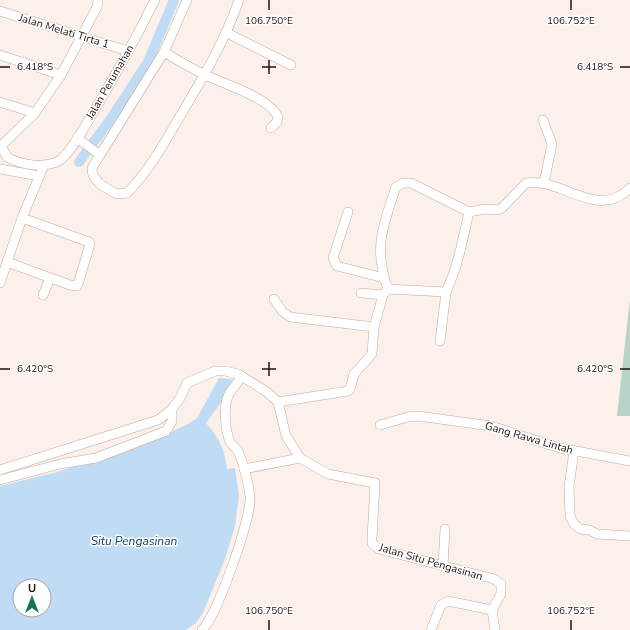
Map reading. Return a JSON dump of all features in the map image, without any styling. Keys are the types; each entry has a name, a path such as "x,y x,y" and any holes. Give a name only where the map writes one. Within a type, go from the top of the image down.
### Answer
{"street":[{"path":"0,283 22,218 44,165 28,164 12,160 4,155 1,146 35,113 61,75 97,7 98,0"},
{"name":"Jalan Perumahan","path":"44,165 60,160 80,140 155,0"},
{"path":"187,0 164,52 98,154 94,164 92,172 96,180 117,194 126,193 159,151 205,75 227,33 239,0"},
{"name":"Jalan Melati Tirta 1","path":"0,11 128,51"},
{"path":"227,33 291,65"},
{"path":"164,52 205,75 251,96 272,108 278,118 277,122 271,128"},
{"path":"0,56 61,75"},
{"path":"0,102 35,113"},
{"path":"543,120 552,144 544,183"},
{"path":"80,140 98,154"},
{"path":"0,169 39,176"},
{"path":"278,402 348,391 350,389 354,374 372,354 374,327 386,292 380,252 381,230 396,187 404,183 412,183 469,212 498,210 503,208 526,183 544,183 600,201 611,201 619,198 630,188"},
{"path":"348,212 333,258 334,263 337,266 384,278"},
{"path":"440,341 446,292 451,282 469,212"},
{"path":"7,262 77,286 90,244 86,240 22,218"},
{"path":"43,295 50,278"},
{"path":"361,293 446,292"},
{"path":"274,299 282,311 290,317 374,327"},
{"path":"0,470 158,420 172,409 180,398 184,386 191,380 221,370 242,376 267,392 278,402 286,436 300,458 244,469"},
{"path":"202,630 214,611 240,544 250,497 244,469 237,451 231,442 226,415 230,394 242,376"},
{"path":"0,480 60,464 96,458 159,434 166,431 172,421 172,409"},
{"name":"Gang Rawa Lintah","path":"380,425 408,417 418,416 469,422 491,426 574,451 630,461"},
{"path":"574,451 569,487 570,516 574,524 580,529 589,530 597,534 630,536"},
{"name":"Jalan Situ Pengasinan","path":"300,458 328,474 375,482 372,543 379,549 494,579 501,584 501,594 492,610"},
{"path":"443,566 445,529"},
{"path":"431,630 441,605 448,601 492,610 495,630"}],"green space":[{"path":"630,299 630,416 617,416"}],"water":[{"name":"Situ Pengasinan","path":"219,378 238,380 206,423 221,444 227,469 235,468 239,496 235,526 225,559 203,613 196,623 186,630 0,630 0,486 57,472 150,442 188,424 197,418"}],"waterway":[{"path":"79,162 110,120 148,62 174,0"}]}
